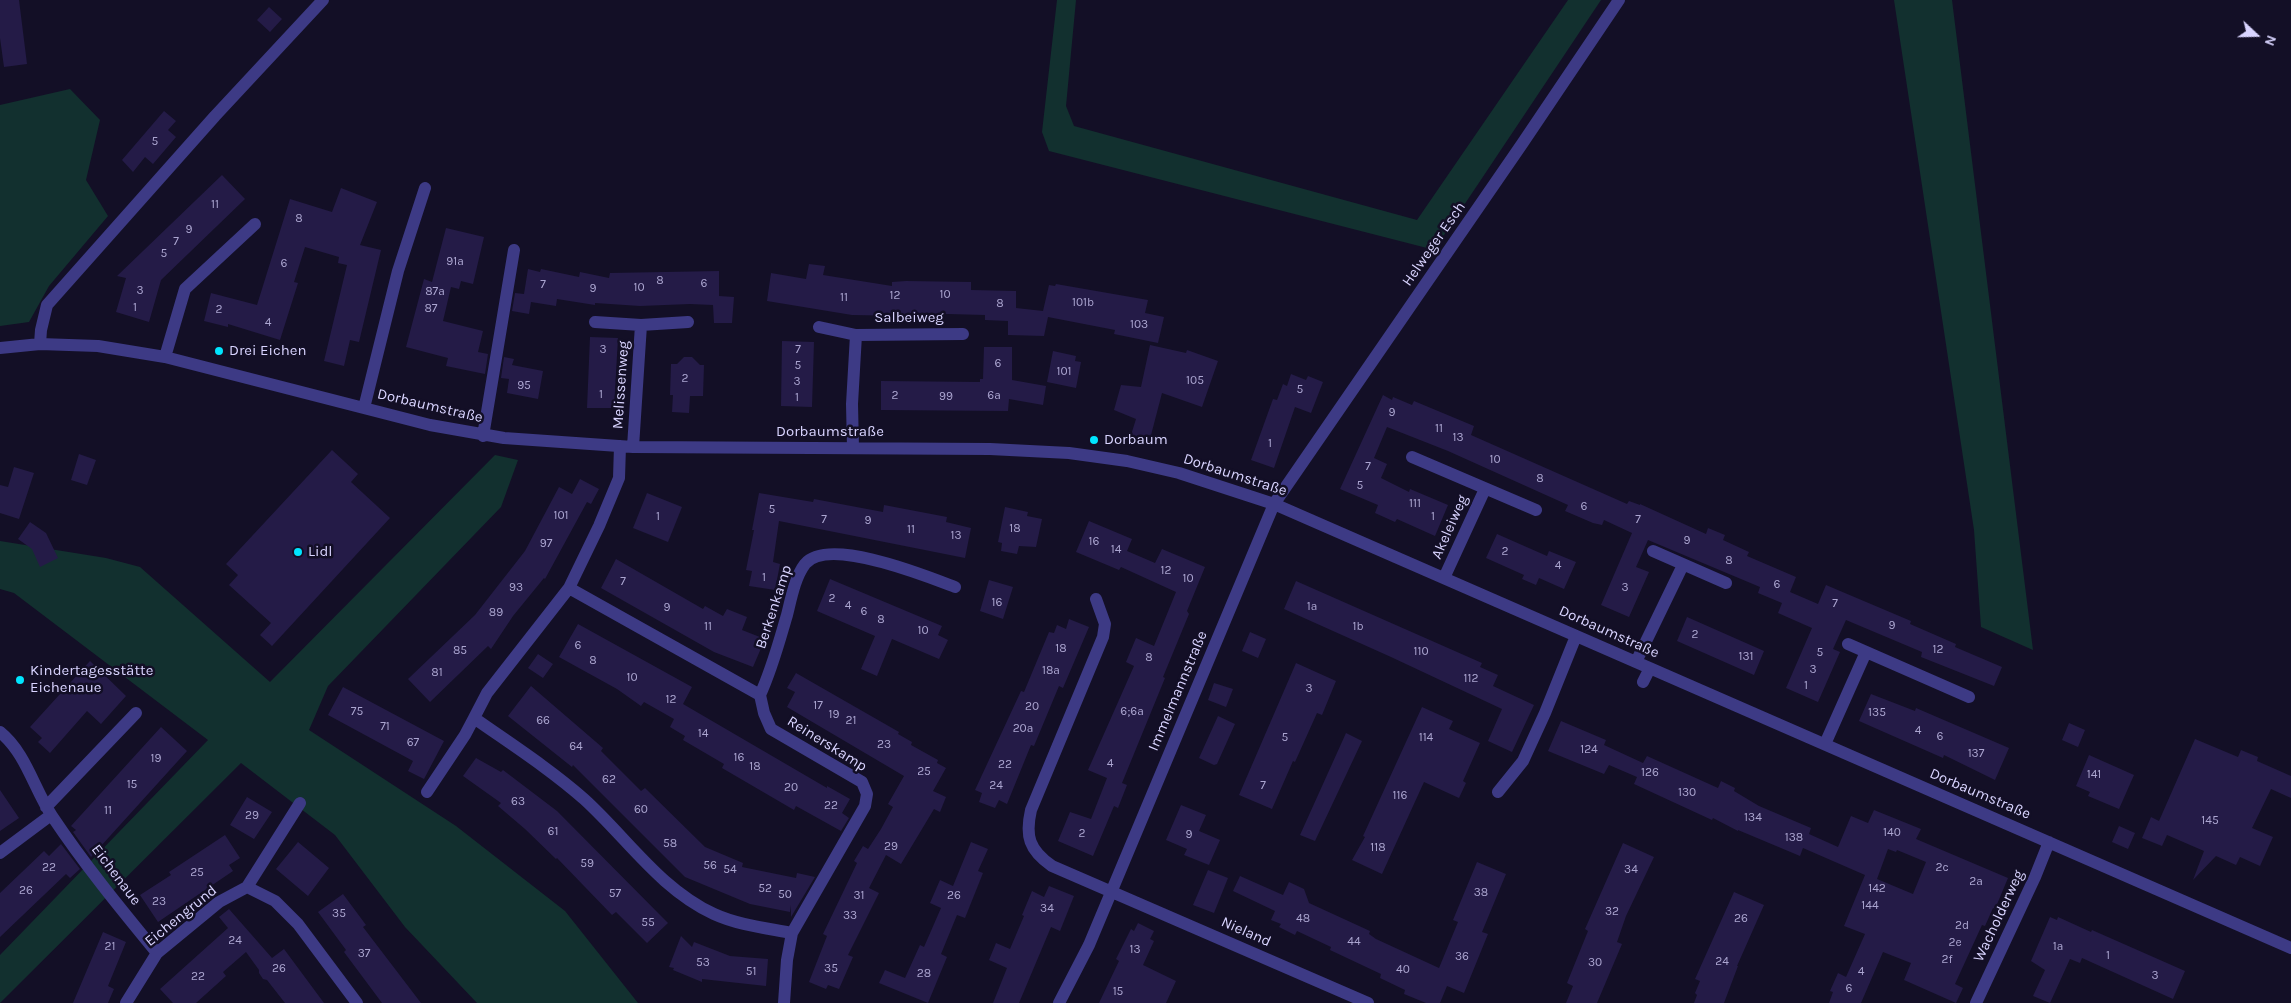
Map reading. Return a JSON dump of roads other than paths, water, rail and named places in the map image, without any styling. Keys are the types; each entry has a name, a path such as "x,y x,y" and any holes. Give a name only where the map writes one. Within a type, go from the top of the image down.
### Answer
{"street":[{"path":"40,344 47,305 214,116 323,0"},
{"name":"Helweger Esch","path":"1274,504 1517,152 1618,0"},
{"path":"364,408 398,271 425,188"},
{"path":"165,357 185,289 255,224"},
{"path":"483,436 514,250"},
{"name":"Melissenweg","path":"595,322 641,325 688,322"},
{"name":"Melissenweg","path":"633,447 641,325"},
{"name":"Salbeiweg","path":"819,326 856,335 963,334"},
{"name":"Salbeiweg","path":"853,448 852,404 856,335"},
{"name":"Dorbaumstraße","path":"0,348 40,344 98,346 165,357 364,408 483,436 633,447 990,449 1100,456 1202,480 1274,504 2291,948"},
{"path":"427,792 466,735 487,693 568,588 599,526 619,478 620,446"},
{"name":"Akeleiweg","path":"1412,457 1536,510"},
{"name":"Akeleiweg","path":"1444,578 1484,489"},
{"name":"Immelmannstraße","path":"1060,1003 1089,945 1274,504"},
{"path":"1653,551 1726,582"},
{"name":"Berkenkamp","path":"760,695 775,657 794,588 806,564 824,553 870,559 905,567 955,587"},
{"path":"1636,662 1683,565"},
{"path":"568,588 760,695"},
{"path":"1096,599 1105,624 1103,637 1031,810 1028,824 1030,842 1039,857 1052,866 1112,890"},
{"path":"1498,792 1523,761 1545,713 1576,636"},
{"path":"1848,644 1969,698"},
{"path":"1825,744 1866,652"},
{"path":"1643,682 1650,668"},
{"name":"Reinerskamp","path":"760,695 764,713 771,728 862,782 867,794 865,806 857,823 792,932 787,960 784,1003"},
{"path":"0,853 49,811 136,713"},
{"path":"474,718 550,772 584,799 644,861 690,901 715,914 741,923 792,932"},
{"name":"Eichenaue","path":"0,732 11,742 49,811 111,898 157,953"},
{"name":"Eichengrund","path":"126,1003 157,953 219,902 247,887 300,803"},
{"name":"Wacholderweg","path":"1976,1003 2035,877 2049,842"},
{"path":"247,887 275,901 298,924 358,1003"},
{"name":"Nieland","path":"1112,890 1352,1000 1368,1003"}],"place":[{"name":"Drei Eichen","path":"219,351"},
{"name":"Dorbaum","path":"1094,440"},
{"name":"Lidl","path":"298,552"},
{"name":"Kindertagesstätte Eichenaue","path":"20,680"}]}
